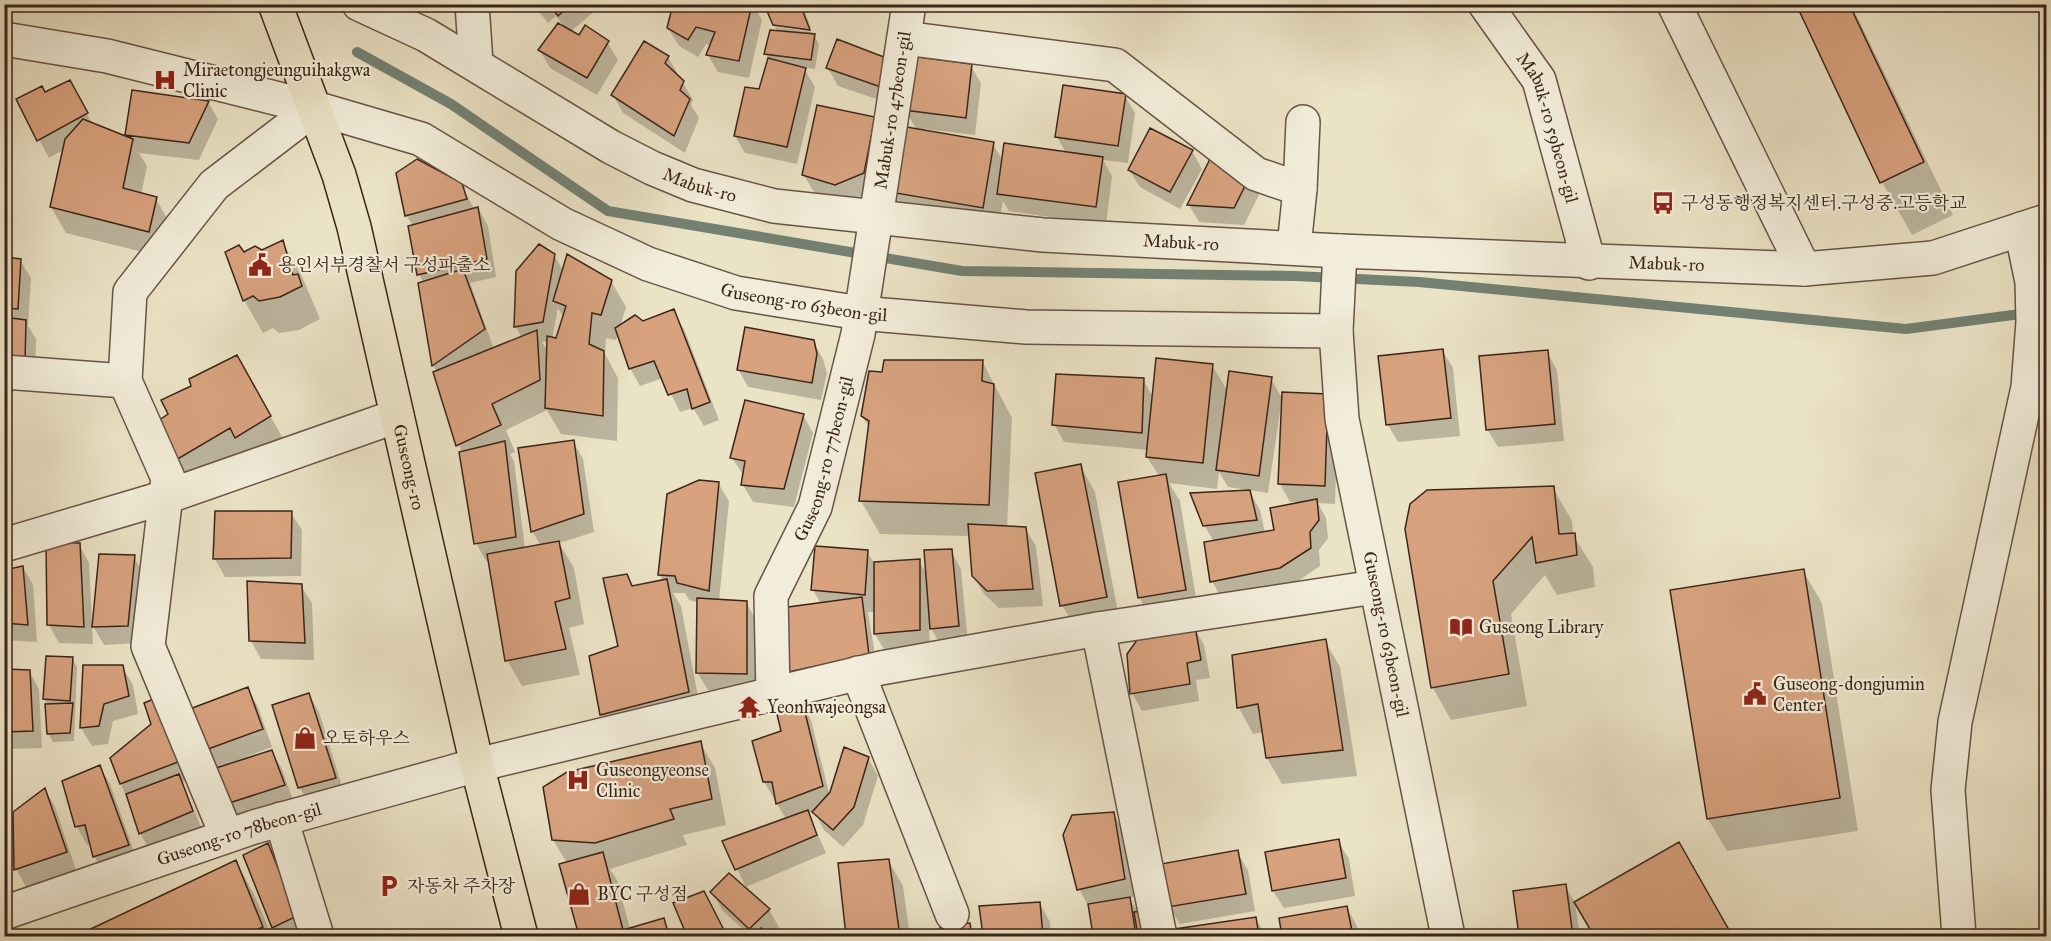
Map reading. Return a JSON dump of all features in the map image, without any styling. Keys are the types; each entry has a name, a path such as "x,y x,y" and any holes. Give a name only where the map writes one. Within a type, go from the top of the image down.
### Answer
{"main road":[{"name":"Guseong-ro","path":"275,4 339,175 354,227 477,765 521,936"}],"street":[{"name":"Mabuk-ro","path":"359,4 426,34 611,147 693,185 774,206 1043,235 1294,247 1340,252 1589,263 1804,269 1933,258 2034,225"},
{"path":"472,4 476,63"},
{"name":"Mabuk-ro 47beon-gil","path":"875,218 909,4"},
{"name":"Mabuk-ro 59beon-gil","path":"1485,4 1539,80 1589,263"},
{"path":"1674,4 1804,269"},
{"path":"904,38 1115,66 1256,174 1300,189"},
{"name":"Guseong-ro 63beon-gil","path":"4,39 107,56 315,108 421,139 562,224 648,264 736,293 860,313 1026,327 1337,328"},
{"path":"227,836 148,646 168,478 125,381 129,292 214,185 315,108"},
{"path":"1294,247 1300,189 1303,122"},
{"name":"Guseong-ro 77beon-gil","path":"773,694 771,596 815,507 858,334 875,218"},
{"path":"1959,936 1948,790 1955,722 2028,387 2034,225"},
{"name":"Guseong-ro 63beon-gil","path":"1340,252 1337,328 1342,419 1448,936"},
{"path":"4,372 125,381"},
{"path":"4,545 166,497 397,416"},
{"path":"477,765 858,673 1098,629 1375,587"},
{"path":"1098,629 1160,936"},
{"path":"858,673 952,914"},
{"name":"Guseong-ro 78beon-gil","path":"4,913 281,819 477,765"},
{"path":"281,819 318,936"}],"building":[{"path":"549,4 571,4 558,16"},
{"path":"673,4 752,4 739,61 706,55 715,32 696,27 688,40 667,28"},
{"path":"764,4 800,4 810,30 773,25"},
{"path":"1796,4 1849,4 1924,162 1880,183"},
{"path":"558,23 579,35 585,25 609,41 587,78 538,50"},
{"path":"770,30 815,34 811,60 764,54"},
{"path":"837,39 889,59 881,87 826,68"},
{"path":"644,41 669,56 665,63 684,81 680,90 690,99 674,136 611,95"},
{"path":"910,56 972,64 966,118 904,110"},
{"path":"768,58 806,68 787,147 734,136 745,87 759,89"},
{"path":"70,80 88,113 37,141 16,99 42,86 45,92"},
{"path":"1063,85 1126,94 1118,146 1055,137"},
{"path":"132,90 209,101 189,143 125,135"},
{"path":"817,105 875,117 864,173 835,185 802,175"},
{"path":"83,119 133,139 123,188 157,197 149,232 50,207 65,139"},
{"path":"895,125 994,142 983,208 884,191"},
{"path":"1150,128 1193,150 1170,192 1128,170"},
{"path":"1004,143 1103,157 1096,207 997,194"},
{"path":"1211,157 1250,176 1234,208 1187,205"},
{"path":"417,159 462,183 467,199 405,216 396,173"},
{"path":"478,207 487,259 417,275 408,226"},
{"name":"용인서부경찰서 구성파출소","path":"283,240 293,275 298,274 302,286 280,297 259,301 253,296 243,301 225,252 239,245 244,252 255,246 262,250"},
{"path":"539,244 555,254 543,322 514,327 516,271"},
{"path":"567,254 612,280 601,315 592,313 589,344 604,351 603,416 545,408 547,336 556,338 566,306 553,301"},
{"path":"4,257 21,259 18,309 4,308"},
{"path":"463,269 485,329 432,366 418,283"},
{"path":"674,309 710,402 692,409 687,389 668,395 654,361 629,369 615,328 635,315 643,321"},
{"path":"4,317 26,320 25,362 4,361"},
{"path":"745,327 814,340 817,354 812,383 737,370"},
{"path":"537,330 540,380 492,404 501,425 456,446 433,372"},
{"path":"1443,349 1451,418 1386,425 1378,356"},
{"path":"1548,350 1555,424 1486,430 1479,356"},
{"path":"237,355 271,416 235,438 230,428 176,460 155,423 168,414 161,400 191,386 189,379"},
{"path":"1156,358 1213,364 1203,463 1146,457"},
{"path":"884,360 983,360 982,381 994,384 989,505 859,501 869,421 861,416 869,371 882,372"},
{"path":"1229,371 1272,377 1259,476 1216,470"},
{"path":"1056,374 1144,378 1142,433 1052,425"},
{"path":"1282,392 1328,394 1325,486 1278,484"},
{"path":"745,400 804,414 784,489 741,485 745,461 730,458"},
{"path":"574,440 584,514 531,532 518,448"},
{"path":"505,441 516,537 474,544 459,452"},
{"path":"1081,464 1107,597 1060,606 1035,473"},
{"path":"1166,474 1186,590 1138,598 1118,482"},
{"path":"699,480 719,482 709,591 677,583 675,576 658,575 667,494"},
{"name":"Guseong Library","path":"1554,486 1559,534 1575,533 1577,555 1536,563 1532,537 1493,581 1509,674 1431,688 1405,529 1410,504 1427,490"},
{"path":"1250,490 1257,520 1203,526 1190,493"},
{"path":"1317,499 1319,520 1310,532 1311,548 1280,568 1210,582 1204,542 1274,530 1270,508"},
{"path":"215,511 292,511 291,558 213,559"},
{"path":"968,524 1026,527 1033,589 987,591 972,576"},
{"path":"559,541 570,598 555,602 566,649 505,661 487,554"},
{"path":"46,542 80,543 84,627 47,625"},
{"path":"815,546 868,550 865,595 811,590"},
{"path":"952,549 959,626 930,629 924,550"},
{"path":"99,554 135,555 128,626 92,627"},
{"path":"920,559 920,630 874,634 874,562"},
{"path":"23,566 28,625 4,623 4,570"},
{"name":"Guseong-dongjumin Center","path":"1804,569 1840,798 1707,819 1670,590"},
{"path":"627,574 632,586 667,579 689,692 600,715 589,656 618,646 603,578"},
{"path":"247,581 302,584 305,643 249,641"},
{"path":"862,597 869,655 788,672 781,608"},
{"path":"697,598 747,601 747,674 696,673"},
{"path":"1195,626 1201,660 1187,663 1190,684 1130,694 1127,654 1140,636"},
{"path":"1326,639 1343,750 1266,758 1258,704 1237,708 1232,655"},
{"path":"46,656 73,657 70,701 43,699"},
{"path":"83,665 123,665 129,696 104,704 99,726 80,728"},
{"path":"4,669 30,670 33,731 4,732"},
{"path":"248,687 263,729 200,752 187,710"},
{"path":"309,693 336,778 298,788 272,705"},
{"path":"163,695 186,759 120,784 110,758 151,724 144,703"},
{"path":"802,700 823,786 776,804 772,782 763,782 752,741 781,731 775,706"},
{"path":"73,703 70,733 47,734 45,704"},
{"path":"701,741 712,799 670,809 674,819 595,843 552,840 543,787 567,772"},
{"path":"844,747 869,757 854,807 833,830 812,812 830,792"},
{"path":"272,750 285,785 223,805 213,769"},
{"path":"100,765 129,845 93,857 85,825 75,827 62,781"},
{"path":"179,774 193,811 139,834 126,794"},
{"path":"45,788 67,852 14,870 13,812"},
{"path":"808,810 817,835 735,870 722,841"},
{"path":"1114,812 1125,879 1077,890 1063,835 1072,815"},
{"path":"1339,839 1346,878 1272,891 1265,852"},
{"path":"1679,842 1729,930 1718,936 1594,936 1574,902"},
{"path":"268,843 297,916 272,928 243,855"},
{"path":"1238,850 1246,894 1168,907 1161,864"},
{"path":"603,852 623,930 664,918 669,936 579,936 559,864"},
{"path":"889,859 900,936 846,936 838,863"},
{"path":"236,860 263,927 242,936 76,936"},
{"path":"729,873 770,909 749,929 710,892"},
{"path":"1566,884 1573,936 1519,936 1513,891"},
{"path":"704,891 727,936 687,936 673,903"},
{"path":"1130,897 1136,936 1093,935 1088,904"},
{"path":"1040,902 1043,936 983,936 979,906"},
{"path":"1347,906 1353,936 1282,936 1279,918"},
{"path":"1144,911 1146,936 1138,936 1134,912"},
{"path":"1256,917 1259,936 1176,936 1175,929"},
{"path":"970,923 972,936 942,936 940,927"},
{"path":"761,928 768,936 751,936"}],"waterway":[{"path":"357,52 451,104 608,211 962,271 1295,276 1419,282 1906,329 2028,313"}],"place":[{"name":"Miraetongjeunguihakgwa Clinic","path":"165,80"},
{"name":"구성동행정복지센터.구성중.고등학교","path":"1663,203"},
{"name":"용인서부경찰서 구성파출소","path":"260,265"},
{"name":"Guseong Library","path":"1461,627"},
{"name":"Guseong-dongjumin Center","path":"1755,694"},
{"name":"Yeonhwajeongsa","path":"749,707"},
{"name":"오토하우스","path":"305,738"},
{"name":"Guseongyeonse Clinic","path":"578,780"},
{"name":"자동차 주차장","path":"389,886"},
{"name":"BYC 구성점","path":"579,894"}]}
